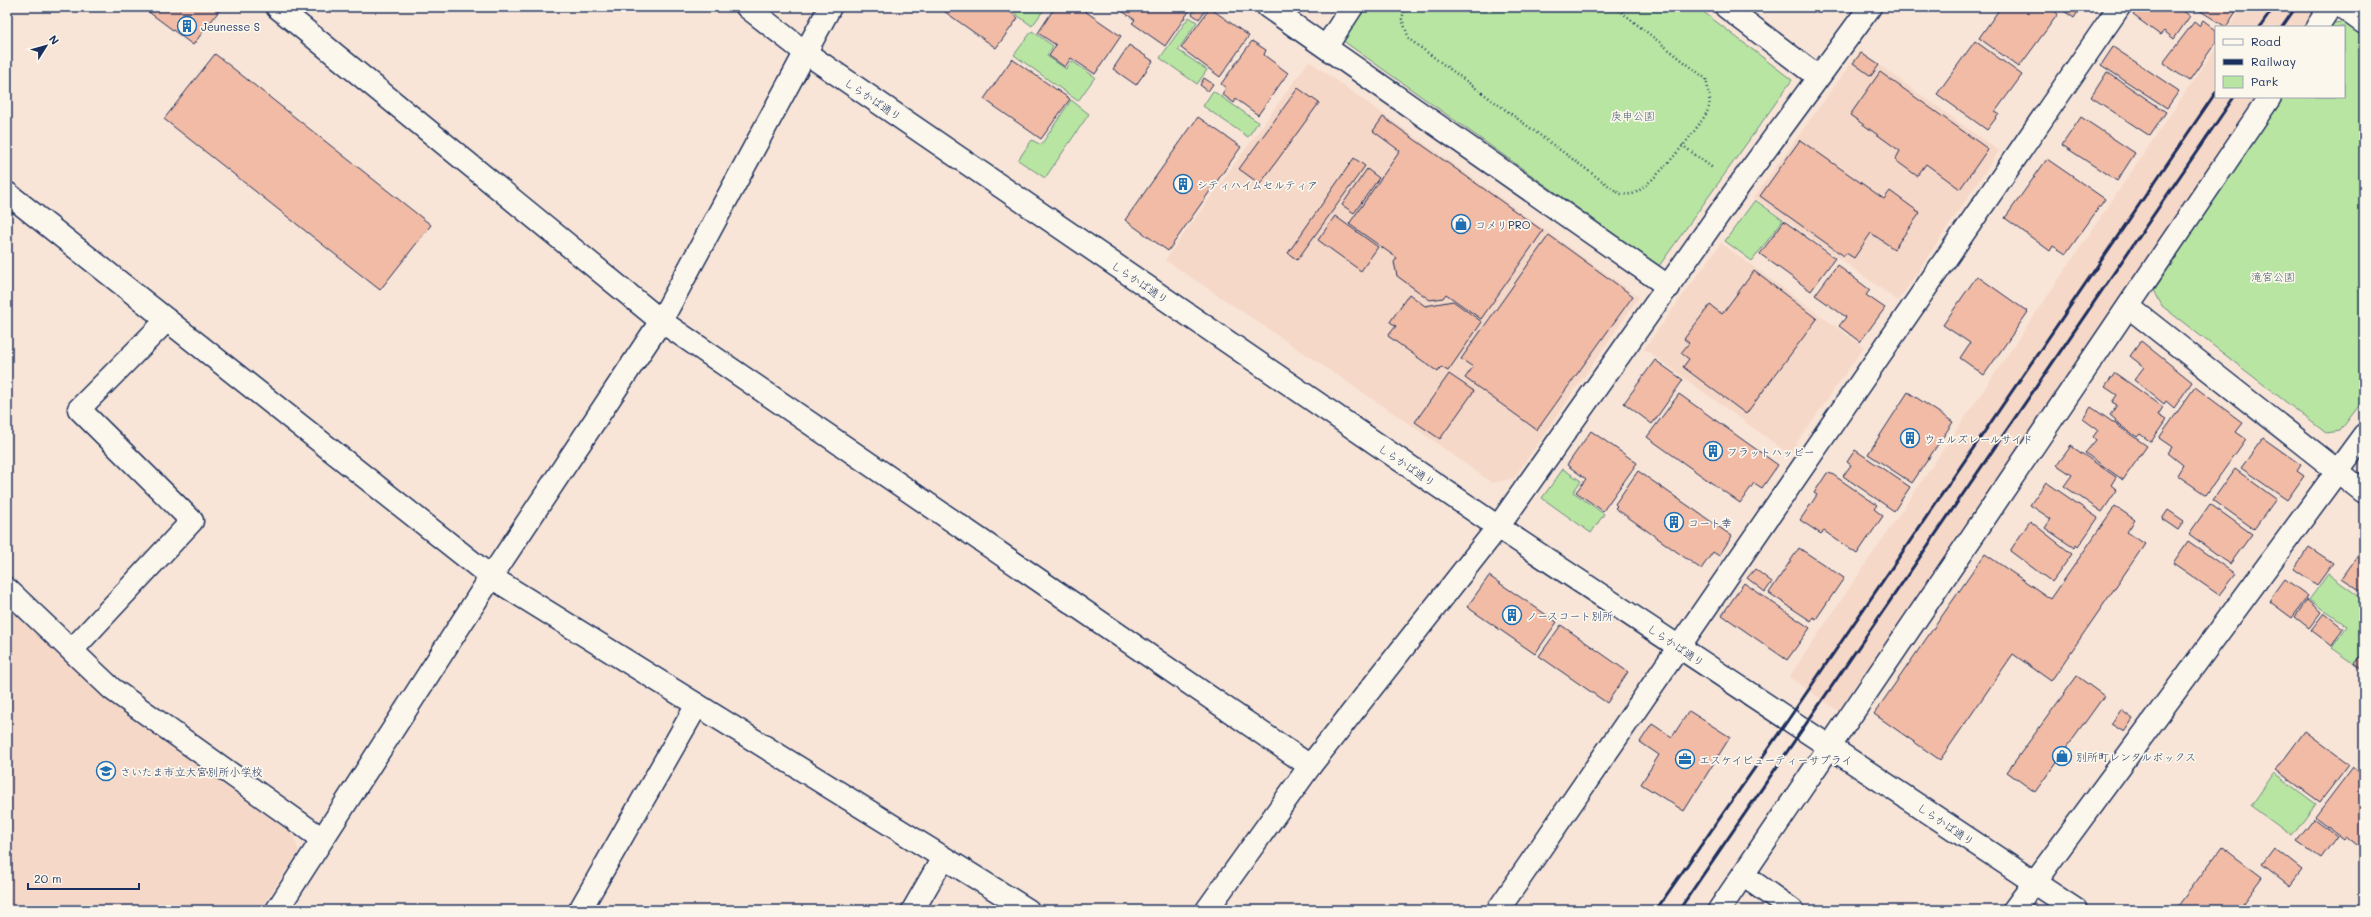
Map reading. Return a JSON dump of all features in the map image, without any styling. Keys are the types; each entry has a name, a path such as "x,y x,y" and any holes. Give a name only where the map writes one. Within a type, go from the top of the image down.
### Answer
{"street":[{"path":"278,7 661,321 1310,766"},
{"name":"しらかば通り","path":"747,7 806,53 1498,527 2076,910"},
{"path":"277,910 491,577 661,321 830,7"},
{"path":"1268,7 1669,287"},
{"path":"1326,47 1352,7"},
{"path":"1726,7 1818,77"},
{"path":"1207,910 1310,766 1498,527 1669,287 1738,187 1870,7"},
{"path":"1498,910 1680,648 2119,7"},
{"path":"2318,26 2330,7"},
{"path":"2342,7 2364,23"},
{"path":"1719,910 2269,98"},
{"path":"7,193 491,577 1028,910"},
{"path":"2129,307 2364,492"},
{"path":"72,650 192,522 79,408 167,320"},
{"path":"2014,910 2364,435"},
{"path":"7,589 112,688 322,839"},
{"path":"580,910 697,705"},
{"path":"913,910 943,858"},
{"path":"1743,875 1792,910"}],"path":[{"path":"1405,7 1402,19 1409,39 1620,194 1633,194 1651,182 1682,145 1707,112 1710,97 1706,79 1615,7"},
{"path":"1682,145 1738,187"}],"shaded area":[{"path":"2243,7 2319,7 2306,26 2230,26"},
{"path":"2215,48 2215,98 2256,98 1838,711 1789,677"},
{"path":"1860,51 1999,151 1898,301 1754,197"},
{"path":"1309,61 1639,297 1514,478 1492,483 1411,425 1165,260"},
{"path":"1721,243 1864,347 1789,454 1644,349"},
{"name":"さいたま市立大宮別所小学校","path":"7,605 118,709 292,833 299,851 260,910 7,910"}],"green space":[{"path":"1006,7 1046,7 1032,26"},
{"name":"庚申公園","path":"1363,7 1697,7 1792,80 1659,266 1342,40"},
{"path":"1189,17 1197,22 1178,50 1207,70 1197,84 1160,58"},
{"name":"滝宮公園","path":"2345,22 2364,36 2364,399 2340,431 2326,433 2162,306 2154,290 2282,98 2345,98 2345,26 2331,26 2333,23"},
{"path":"1032,31 1053,46 1047,56 1066,69 1072,61 1095,77 1078,101 1014,55"},
{"path":"1213,91 1258,122 1248,137 1203,106"},
{"path":"1071,100 1089,114 1045,178 1018,160 1032,140 1041,145"},
{"path":"1755,200 1783,220 1752,261 1725,241"},
{"path":"1563,469 1581,481 1573,492 1604,514 1591,533 1542,498"},
{"path":"2328,574 2364,600 2364,651 2355,664 2332,648 2347,626 2309,600"},
{"path":"2274,773 2316,804 2292,836 2251,806"}],"building":[{"name":"Jeunesse S","path":"142,7 222,7 193,45"},
{"path":"938,7 1003,7 1018,18 996,48"},
{"path":"1055,7 1079,7 1121,36 1095,74 1071,58 1065,67 1049,56 1056,45 1038,33"},
{"path":"1121,7 1192,7 1165,46 1132,23 1135,20 1119,9"},
{"path":"1197,7 1208,7 1199,19 1192,14"},
{"path":"2001,7 2049,7 2058,14 2019,67 1979,38"},
{"path":"2058,7 2081,7 2074,18"},
{"path":"2139,7 2178,7 2190,16 2174,39 2164,31 2160,35 2133,15"},
{"path":"2194,7 2239,7 2227,26"},
{"path":"1210,8 1249,36 1220,77 1181,48"},
{"path":"2203,20 2215,29 2215,43 2189,81 2163,63 2194,22 2199,26"},
{"path":"1252,41 1266,50 1264,55 1288,73 1258,115 1236,99 1234,103 1222,94 1226,88 1221,84"},
{"path":"1975,41 2022,75 1995,112 1999,114 1987,130 1937,94"},
{"path":"1129,45 1153,61 1136,85 1113,69"},
{"path":"2113,47 2179,91 2167,108 2101,65"},
{"path":"1861,53 1879,65 1871,76 1853,63"},
{"path":"215,54 431,225 380,290 164,119"},
{"path":"1012,59 1070,99 1041,139 984,99"},
{"path":"1880,72 1988,149 1960,189 1926,164 1917,176 1895,160 1900,151 1850,115"},
{"path":"2107,72 2166,112 2150,136 2091,97"},
{"path":"1204,78 1213,84 1208,91 1200,85"},
{"path":"1298,88 1319,103 1260,184 1239,169"},
{"name":"シティハイムセルティア","path":"1198,117 1241,147 1168,251 1125,220"},
{"path":"1383,117 1543,231 1481,319 1446,294 1443,298 1430,300 1397,276 1394,262 1397,258 1349,224 1400,151 1373,131"},
{"path":"2081,117 2135,153 2117,181 2062,145"},
{"path":"1800,140 1884,199 1890,191 1920,213 1894,249 1871,233 1854,258 1846,253 1844,256 1760,196"},
{"path":"1354,158 1365,166 1297,260 1288,253"},
{"path":"2047,159 2105,199 2066,254 2053,246 2050,251 2005,218"},
{"path":"1367,169 1379,178 1354,213 1342,205"},
{"path":"1335,216 1378,247 1361,271 1318,240"},
{"path":"1784,221 1835,258 1811,291 1760,254"},
{"path":"1549,235 1633,296 1537,430 1465,378 1473,367 1461,359"},
{"path":"1837,265 1870,290 1866,295 1885,308 1860,342 1839,326 1846,317 1815,295"},
{"path":"1754,271 1817,319 1746,414 1683,367 1689,359 1681,353 1689,343 1684,339 1710,305 1722,314"},
{"path":"1977,276 2028,312 1984,375 1960,358 1970,343 1943,325"},
{"path":"1409,294 1425,306 1453,301 1482,322 1448,371 1441,367 1438,372 1388,336 1396,326 1390,322"},
{"path":"2141,341 2192,382 2174,408 2166,401 2164,404 2134,380 2144,367 2130,356"},
{"path":"1655,360 1683,380 1652,424 1624,403"},
{"path":"2115,373 2163,407 2158,415 2166,420 2151,442 2140,434 2137,437 2115,422 2116,420 2110,415 2117,405 2112,402 2117,395 2105,387"},
{"path":"1449,374 1474,391 1440,439 1415,422"},
{"path":"2195,387 2243,423 2236,432 2246,439 2206,495 2177,475 2183,465 2168,453 2172,447 2159,438"},
{"name":"ウェルズレールサイド","path":"1908,392 1953,422 1912,483 1868,454"},
{"name":"フラットハッピー","path":"1679,394 1778,465 1762,488 1754,483 1740,503 1647,437"},
{"path":"2091,407 2147,446 2123,480 2085,453 2096,440 2093,437 2098,430 2083,419"},
{"path":"1591,431 1637,463 1603,511 1576,492 1586,479 1567,465"},
{"path":"2263,438 2301,465 2297,471 2304,476 2287,500 2241,468"},
{"path":"2071,446 2116,477 2111,485 2117,490 2102,512 2064,486 2072,475 2057,465"},
{"path":"1855,450 1910,487 1894,511 1843,476 1851,465 1847,462"},
{"path":"2235,469 2276,499 2254,529 2213,500"},
{"name":"コート幸","path":"1638,471 1732,536 1719,556 1713,552 1701,569 1615,508 1617,506 1615,504"},
{"path":"1827,473 1832,474 1877,505 1874,509 1883,516 1857,554 1824,531 1821,534 1800,520 1817,495 1814,493"},
{"path":"2046,482 2098,518 2078,547 2076,545 2074,548 2045,528 2051,519 2030,505"},
{"path":"2210,504 2252,534 2230,564 2189,534"},
{"path":"2115,506 2135,520 2127,532 2145,544 2051,681 2013,654 1940,760 1874,714 1985,554 2051,599"},
{"path":"2168,510 2184,521 2178,530 2162,519"},
{"path":"2030,521 2072,554 2052,582 2010,551"},
{"path":"2188,541 2235,574 2219,595 2173,563"},
{"path":"2309,547 2333,563 2317,585 2294,569"},
{"path":"2364,547 2364,593 2342,578"},
{"path":"1799,548 1844,578 1816,619 1813,617 1811,621 1769,593"},
{"path":"1755,569 1772,582 1765,592 1747,578"},
{"name":"ノースコート別所","path":"1489,576 1557,622 1535,654 1467,607"},
{"path":"2285,579 2308,596 2292,618 2269,601"},
{"path":"1744,583 1810,628 1787,660 1722,615"},
{"path":"2307,600 2321,612 2309,628 2295,617"},
{"path":"2324,613 2343,628 2332,646 2311,630"},
{"path":"1561,625 1628,672 1607,703 1539,656"},
{"path":"2364,652 2364,671 2355,664"},
{"path":"2077,676 2104,696 2035,792 2007,772"},
{"path":"2121,710 2133,719 2124,732 2111,724"},
{"path":"1689,711 1730,737 1684,811 1641,784 1659,755 1640,742 1652,724 1672,737"},
{"path":"2305,731 2349,764 2320,802 2276,770"},
{"path":"2364,755 2364,765 2359,761"},
{"path":"2353,767 2364,776 2362,849 2346,836 2344,839 2315,817"},
{"path":"2314,819 2337,836 2321,858 2297,841"},
{"path":"2222,847 2262,877 2238,910 2175,910"},
{"path":"2274,848 2302,870 2290,886 2262,864"}],"railway":[{"path":"2261,26 2274,7"},
{"path":"2283,26 2296,7"},
{"path":"1656,910 1788,720 2215,93"},
{"path":"1679,910 2233,98"}],"place":[{"name":"Jeunesse S","path":"187,26"},
{"name":"シティハイムセルティア","path":"1183,184"},
{"name":"コメリPRO","path":"1461,224"},
{"name":"ウェルズレールサイド","path":"1910,438"},
{"name":"フラットハッピー","path":"1713,451"},
{"name":"コート幸","path":"1674,522"},
{"name":"ノースコート別所","path":"1512,615"},
{"name":"別所町レンタルボックス","path":"2062,756"},
{"name":"エスケイビューティーサプライ","path":"1685,759"},
{"name":"さいたま市立大宮別所小学校","path":"106,771"}]}
